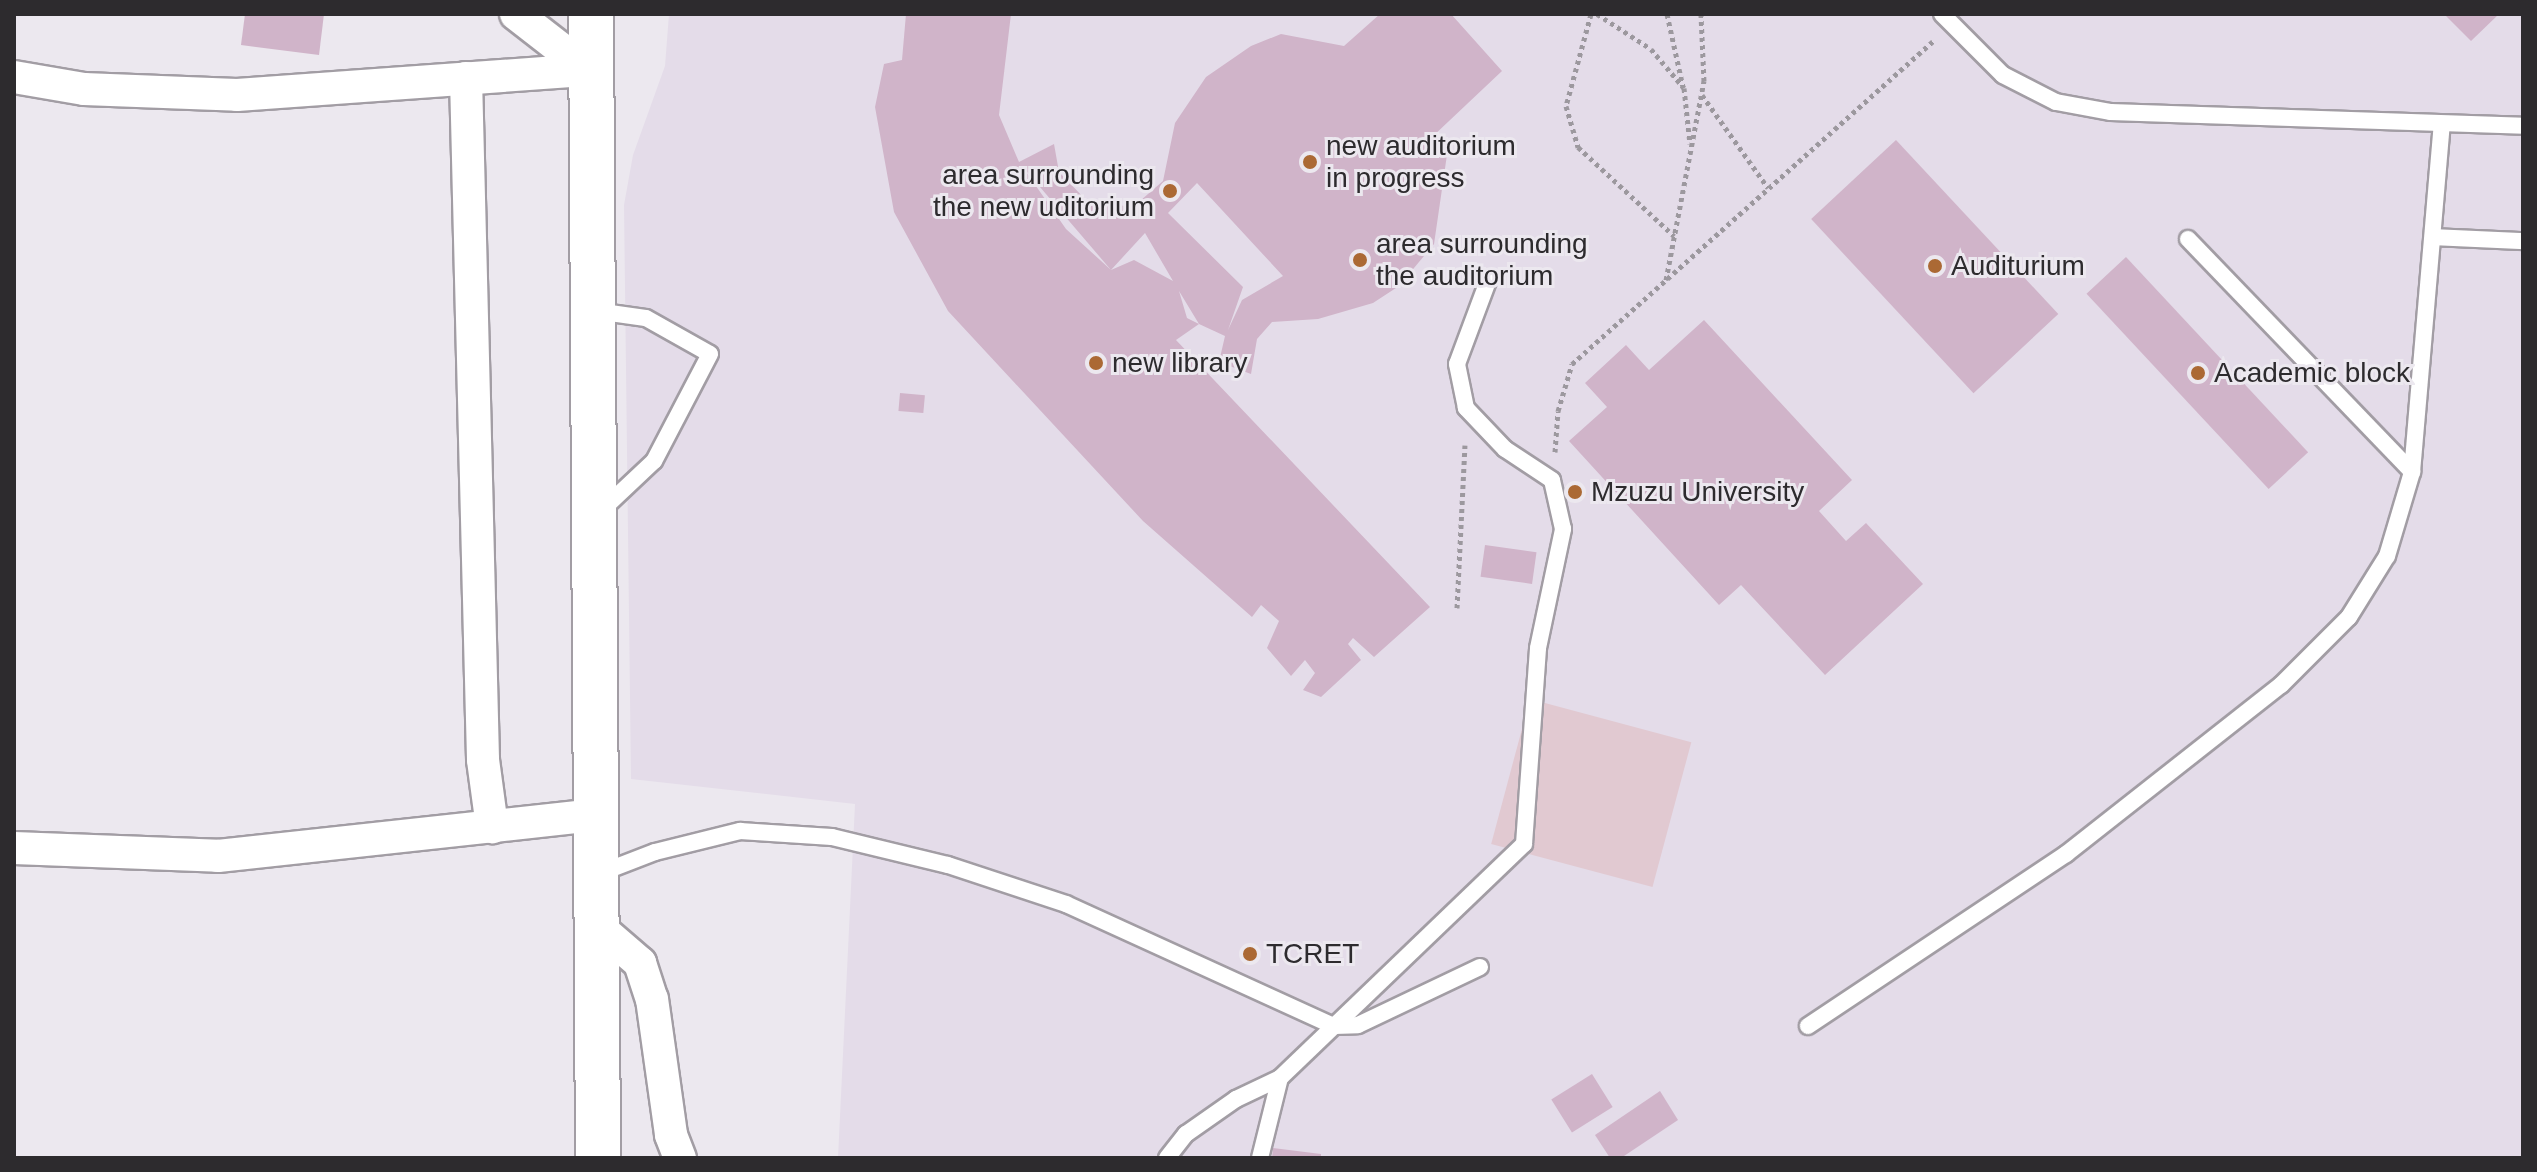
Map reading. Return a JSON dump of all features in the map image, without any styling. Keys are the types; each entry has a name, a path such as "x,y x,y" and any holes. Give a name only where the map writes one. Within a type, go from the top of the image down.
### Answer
{"highway":[{"path":"591,14 588,70 598,1158"}],"street":[{"path":"516,14 588,70"},
{"path":"14,77 84,89 237,95 588,70"},
{"path":"466,78 483,760 492,827"},
{"path":"14,848 218,856 596,815"},
{"path":"597,926 640,963 652,999 671,1135 680,1158"}],"lane":[{"path":"1947,19 2003,75 2056,102 2111,112 2523,126"},
{"path":"1808,1026 2066,854 2281,685 2349,617 2387,556 2412,472 2442,125"},
{"path":"2434,237 2523,241"},
{"path":"2188,239 2412,472"},
{"path":"1167,1158 1198,1125 1280,1078 1524,844 1538,648 1563,529 1552,480 1505,449 1466,408 1457,364 1488,281"},
{"path":"590,311 646,318 710,354 654,461 592,519"},
{"path":"596,874 655,852 740,831 832,837 948,865 1066,904 1334,1026 1358,1025 1480,967"},
{"path":"1260,1158 1280,1078"}],"path":[{"path":"1591,14 1566,106 1578,147 1674,236"},
{"path":"1597,14 1651,49 1684,88"},
{"path":"1667,14 1684,88 1691,149"},
{"path":"1666,280 1702,95 1701,14"},
{"path":"1552,480 1558,411 1572,364 1769,189 1947,19"},
{"path":"1702,95 1769,189"},
{"path":"1457,608 1466,408"}],"shaded area":[{"name":"Mzuzu University","path":"669,14 2523,14 2523,1158 838,1158 855,804 631,779 624,205 633,155 665,66"},
{"path":"1530,699 1691,742 1652,887 1491,844"}],"building":[{"path":"245,14 324,14 319,55 241,45"},
{"path":"906,14 1011,14 999,115 1019,162 1054,144 1059,172 1087,201 1133,207 1163,181 1175,123 1206,77 1251,46 1281,34 1344,46 1380,14 1451,14 1502,71 1431,138 1449,141 1434,244 1399,286 1373,303 1318,319 1272,322 1257,339 1251,374 1219,362 1225,336 1199,324 1176,340 1430,607 1374,657 1353,638 1348,644 1361,660 1321,697 1303,690 1315,673 1305,660 1291,676 1267,648 1279,621 1261,605 1252,617 1143,521 948,311 894,212 875,107 884,64 902,60","holes":["1022,166 1111,270 1066,229","1197,183 1283,276 1242,300 1228,330 1243,287 1168,213","1145,233 1173,281 1134,260 1111,270","1179,291 1199,324 1187,318"]},
{"path":"2444,14 2499,14 2471,41"},
{"name":"Auditurium","path":"1896,140 2058,314 1973,393 1811,219"},
{"name":"Academic block","path":"2126,257 2308,452 2269,489 2087,294"},
{"path":"1704,320 1852,480 1819,511 1846,541 1866,523 1923,584 1825,675 1741,585 1719,605 1569,441 1607,407 1585,383 1626,345 1649,370"},
{"path":"900,393 925,395 923,413 898,411"},
{"path":"1485,545 1536,552 1532,584 1481,577"},
{"path":"1592,1074 1613,1107 1572,1133 1551,1099"},
{"path":"1660,1091 1678,1120 1621,1158 1610,1158 1595,1135"},
{"path":"1273,1148 1321,1154 1321,1158 1272,1158"}],"place":[{"name":"new auditorium in progress","path":"1310,162"},
{"name":"area surrounding the new uditorium","path":"1170,191"},
{"name":"area surrounding the auditorium","path":"1360,260"},
{"name":"Auditurium","path":"1935,266"},
{"name":"new library","path":"1096,363"},
{"name":"Academic block","path":"2198,373"},
{"name":"Mzuzu University","path":"1575,492"},
{"name":"TCRET","path":"1250,954"}]}
